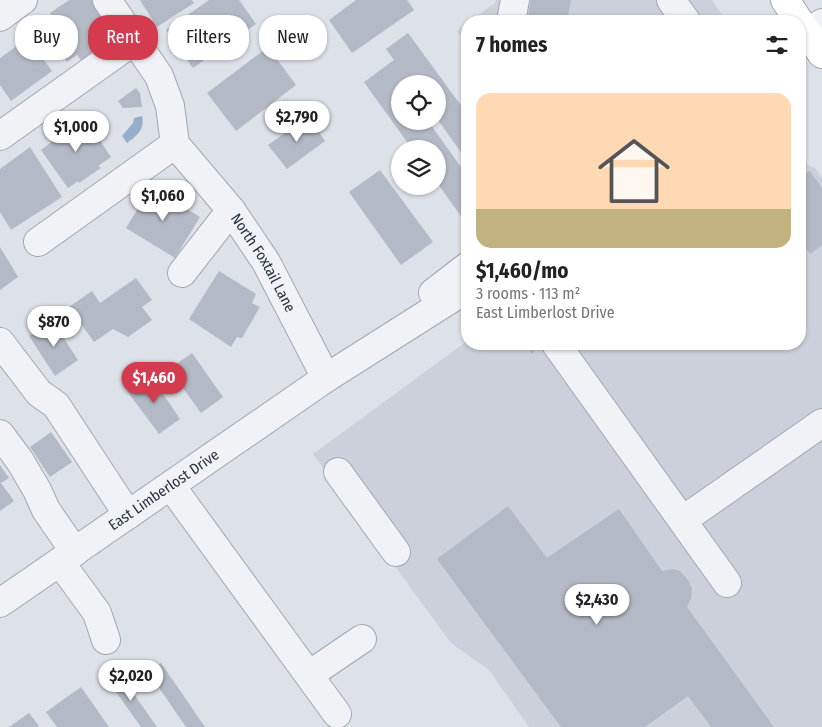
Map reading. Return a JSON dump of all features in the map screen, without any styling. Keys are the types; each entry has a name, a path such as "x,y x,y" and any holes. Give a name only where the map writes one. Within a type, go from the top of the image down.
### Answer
{"main road":[{"path":"785,0 795,15"}],"street":[{"path":"0,17 23,0"},
{"path":"107,0 118,15"},
{"path":"512,15 515,0"},
{"path":"671,0 682,15"},
{"path":"0,136 107,60"},
{"path":"38,242 175,144 170,106 159,76 148,60"},
{"name":"North Foxtail Lane","path":"175,144 231,210 266,262 326,378"},
{"path":"182,273 231,210"},
{"name":"East Limberlost Drive","path":"326,378 461,272"},
{"name":"East Limberlost Drive","path":"0,603 326,378 461,292"},
{"path":"0,342 38,393 56,405 128,515"},
{"path":"560,350 727,583"},
{"path":"683,520 822,423"},
{"path":"0,434 20,461 37,490 68,557 97,613 106,640"},
{"path":"338,472 396,552"},
{"path":"171,486 337,714"},
{"path":"309,675 362,639"}],"shaded area":[{"path":"496,0 712,0 722,15 478,15 495,3"},
{"path":"461,28 461,37 457,31"},
{"path":"806,164 815,168 822,178 822,727 529,727 489,670 451,643 313,454 461,345 461,350 806,350"}],"water":[{"path":"142,116 143,121 140,131 127,143 122,136 133,123 134,118"}],"building":[{"path":"69,0 93,0 103,15 88,15 88,55 81,60 78,56 78,15 51,15 50,13"},
{"path":"140,0 192,0 194,3 176,15 168,15 168,20 158,26 158,15 149,15"},
{"path":"209,0 239,0 256,24 249,29 249,15 188,15"},
{"path":"356,0 407,0 414,10 352,53 329,20"},
{"path":"531,0 571,0 568,15 528,15"},
{"path":"408,33 439,75 391,75 391,120 364,82 394,60 386,49"},
{"path":"15,47 15,60 44,60 52,71 11,101 0,85 0,58"},
{"path":"259,54 259,60 278,60 296,85 236,131 207,93"},
{"path":"187,60 204,60 193,68"},
{"path":"446,85 461,105 461,152 445,130"},
{"path":"136,88 140,93 142,107 123,108 118,101"},
{"path":"84,117 111,157 98,166 101,168 68,188 41,150"},
{"path":"308,117 325,141 287,169 268,145"},
{"path":"398,130 434,130 442,140 406,140"},
{"path":"446,146 461,167 461,216 446,195"},
{"path":"30,147 62,197 11,230 0,212 0,169"},
{"path":"380,170 391,185 391,195 398,195 433,242 401,265 349,192"},
{"path":"810,171 822,188 822,245 810,254 806,248 806,173"},
{"path":"151,187 200,217 175,258 126,228"},
{"path":"0,247 18,277 0,290"},
{"path":"219,271 256,294 252,303 260,307 242,338 237,337 231,347 189,319"},
{"path":"136,278 152,300 142,307 152,320 128,337 113,329 94,342 69,307 92,291 100,303"},
{"path":"52,320 78,360 55,376 29,336"},
{"path":"192,353 223,397 201,413 169,369"},
{"path":"150,375 180,419 159,434 127,391"},
{"path":"51,432 72,462 50,477 30,447"},
{"path":"0,465 9,478 1,483 14,501 0,511"},
{"path":"508,506 547,558 619,509 662,571 672,569 680,571 688,580 692,589 687,607 774,727 711,727 688,696 645,727 561,727 437,559"},
{"path":"161,663 205,727 186,727 148,672"},
{"path":"119,673 157,727 141,727 108,681"},
{"path":"81,687 109,727 57,727 46,712"},
{"path":"29,713 39,726 9,727"}]}
